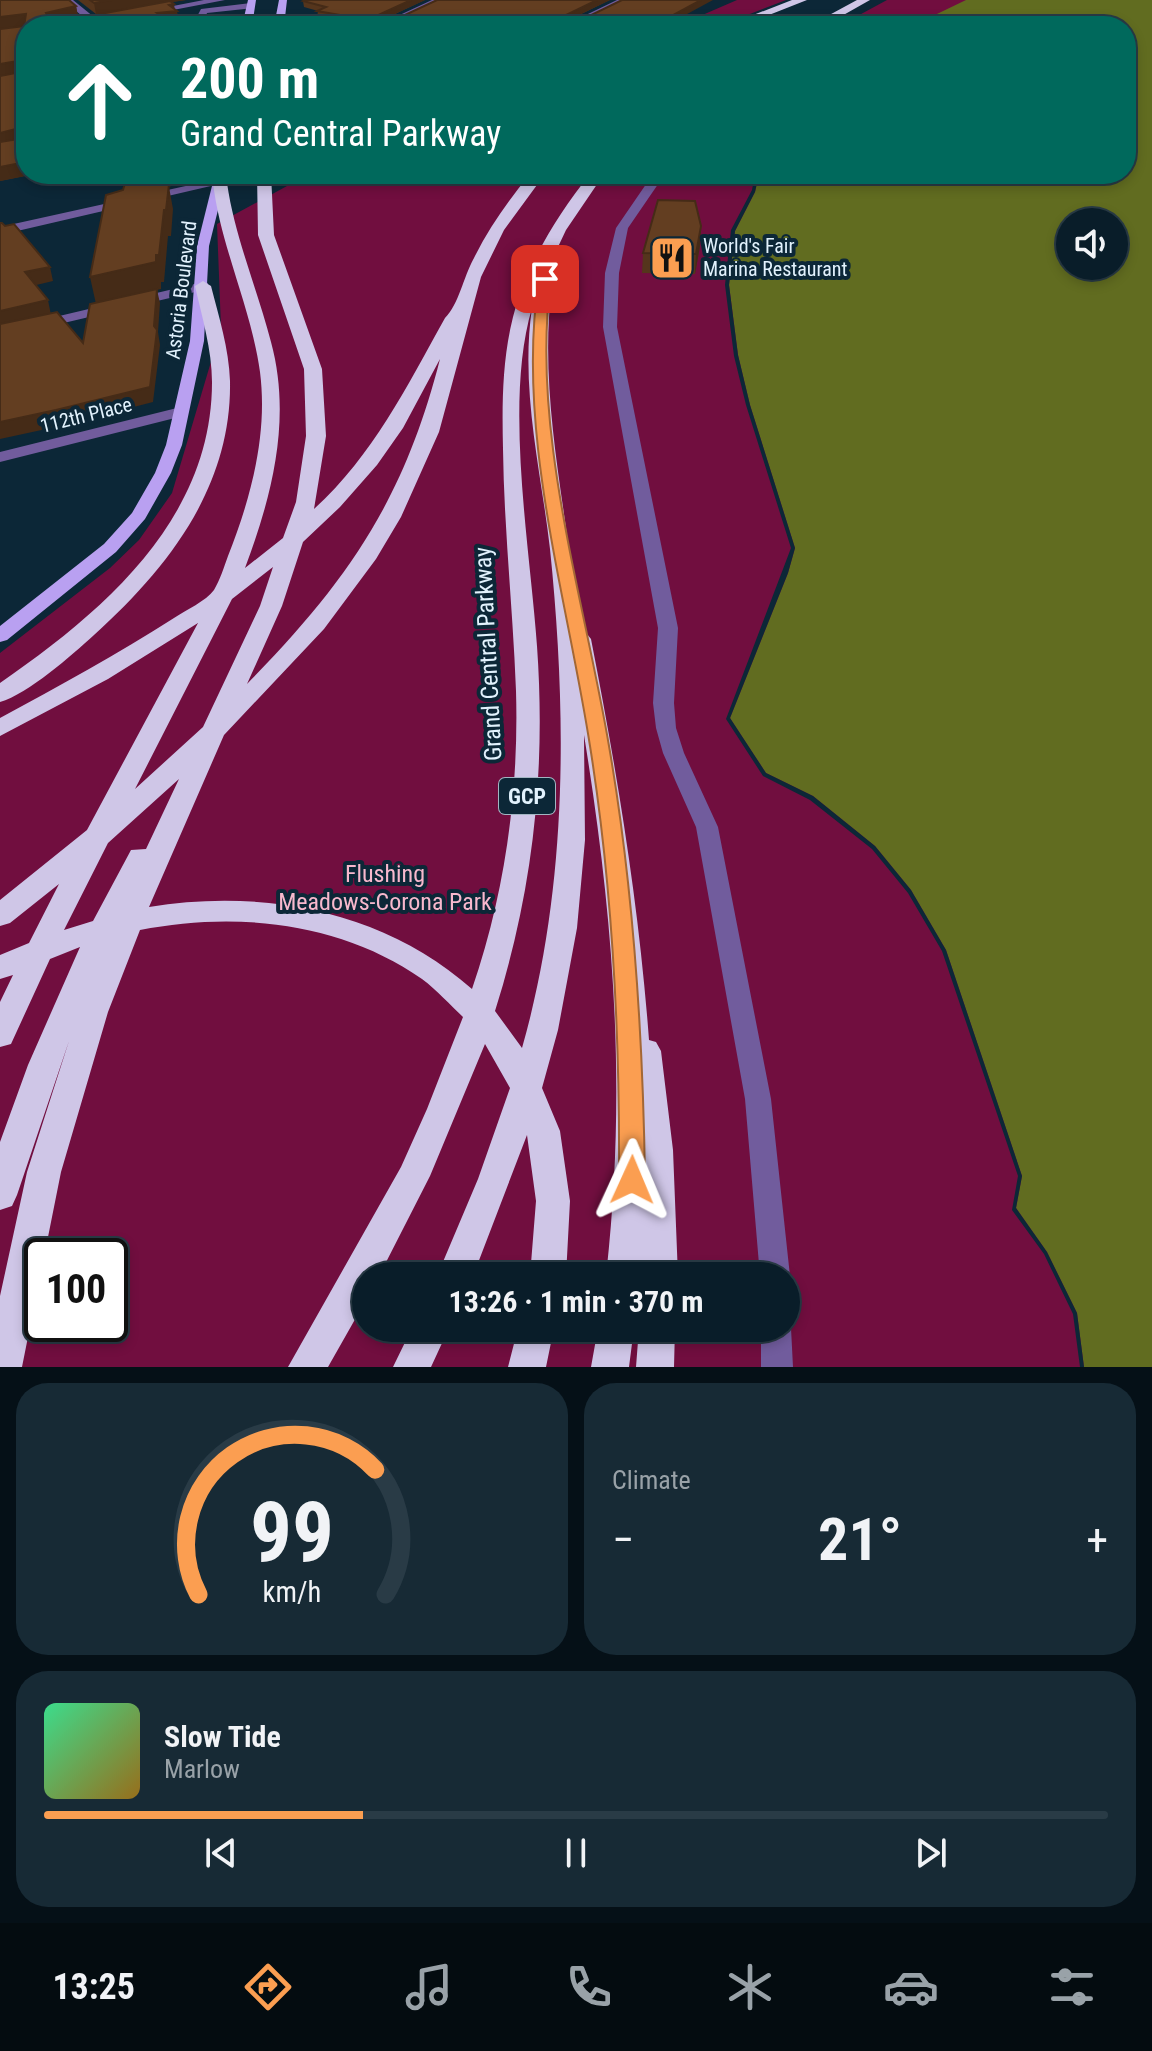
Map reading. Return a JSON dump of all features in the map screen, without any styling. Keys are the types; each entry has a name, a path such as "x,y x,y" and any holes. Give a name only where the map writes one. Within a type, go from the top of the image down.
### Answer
{"highway":[{"path":"758,16 802,0"},
{"path":"786,16 817,0"},
{"path":"834,16 865,0"},
{"path":"0,1035 79,872 219,602 246,534 262,481 270,438 272,400 264,346 226,226 221,184"},
{"path":"0,1195 17,1139 151,867 271,606 306,502 316,436 313,369 266,235 264,184"},
{"path":"0,728 150,643 268,559 339,496 389,433 467,292 495,234 531,184"},
{"name":"Grand Central Parkway","path":"461,1262 495,1178 532,1067 546,1016 564,921 572,798 567,642 559,535 540,389 538,323 548,265 589,184"},
{"name":"Grand Central Parkway","path":"307,1367 375,1250 432,1133 473,1032 508,911 523,829 529,754 515,512 514,354 524,307 540,265 559,227 589,184"},
{"path":"0,694 59,651 120,597 172,537 200,490 212,457 222,390 218,351 203,286"},
{"path":"0,915 179,764 281,664 335,600 386,526 420,459 446,382 467,292"},
{"path":"559,535 600,745 653,1113 659,1188 660,1262"},
{"path":"618,875 629,1007 633,1120 630,1226 626,1262"},
{"path":"0,968 89,933 194,912 235,910 286,914 336,925 368,937 424,966 455,988 490,1024 526,1078 541,1118 553,1170 555,1215 550,1262"},
{"path":"3,1367 79,1011"},
{"path":"412,1367 424,1342"},
{"path":"527,1367 533,1342"},
{"path":"610,1367 614,1342"},
{"path":"655,1367 656,1342"}],"main road":[{"name":"Astoria Boulevard","path":"0,636 93,564 126,532 163,473 197,341 205,235 218,184"}],"street":[{"path":"67,0 87,16"},
{"path":"136,13 221,0"},
{"path":"404,16 440,0"},
{"path":"590,16 624,0"},
{"path":"200,16 204,11 252,3"},
{"path":"0,231 195,184"},
{"path":"652,184 627,217 618,242 612,273 612,343 668,628 669,659 663,691 665,726 669,742 700,805 707,827 749,1045 768,1180 774,1262"},
{"path":"0,334 203,286"},
{"name":"112th Place","path":"0,457 181,412"},
{"path":"776,1342 777,1367"}],"green space":[{"path":"737,0 786,0 745,16 700,16"},
{"path":"887,0 1152,0 1136,16 857,16"},
{"name":"Flushing Meadows-Corona Park","path":"291,184 832,184 1152,1367 0,1367 0,653 110,568 139,540 172,493 221,328 217,224"}],"shaded area":[{"path":"966,0 1152,0 1152,1367 1084,1367 1077,1313 1047,1252 1016,1208 1022,1176 946,950 911,890 875,846 813,796 766,773 730,718 795,548 750,405 738,355 729,285 735,231 757,184 1136,184 1136,16 933,16"}],"pier":[{"path":"753,184 757,184 735,231 729,285 738,355 750,405 795,548 730,718 766,773 813,796 875,846 911,890 946,950 1022,1176 1016,1208 1047,1252 1077,1313 1084,1367 1080,1367 1073,1314 1044,1254 1012,1210 1018,1176 942,951 908,893 872,849 810,800 763,776 726,719 791,548 746,405 734,356 725,285 731,230"}],"building":[{"path":"0,0 69,0 76,6 46,13 48,16 26,14 0,17"},
{"path":"411,0 376,16 338,16 317,11 326,7 303,1"},
{"path":"437,0 597,0 564,16 403,16"},
{"path":"622,0 701,0 671,16 589,16"},
{"path":"170,1 174,4 169,5 177,11 157,13 161,16 98,16"},
{"path":"16,27 16,61 0,64 0,29"},
{"path":"16,73 16,129 0,133 0,76"},
{"path":"16,139 16,164 0,167 0,142"},
{"path":"125,184 169,184 159,255 156,255 156,262 90,277 106,195 123,190"},
{"path":"658,200 695,201 701,226 696,254 643,253"},
{"path":"0,223 5,226 14,224 50,267 25,272 48,300 0,311"},
{"path":"157,289 154,326 157,330 150,387 0,422 0,324 57,312 83,343 90,304"}],"place":[{"name":"World's Fair Marina Restaurant","path":"672,258"}],"route":[{"path":"545,279 538,323 540,389 559,535 600,745 618,875 632,1060 632,1180"}]}
